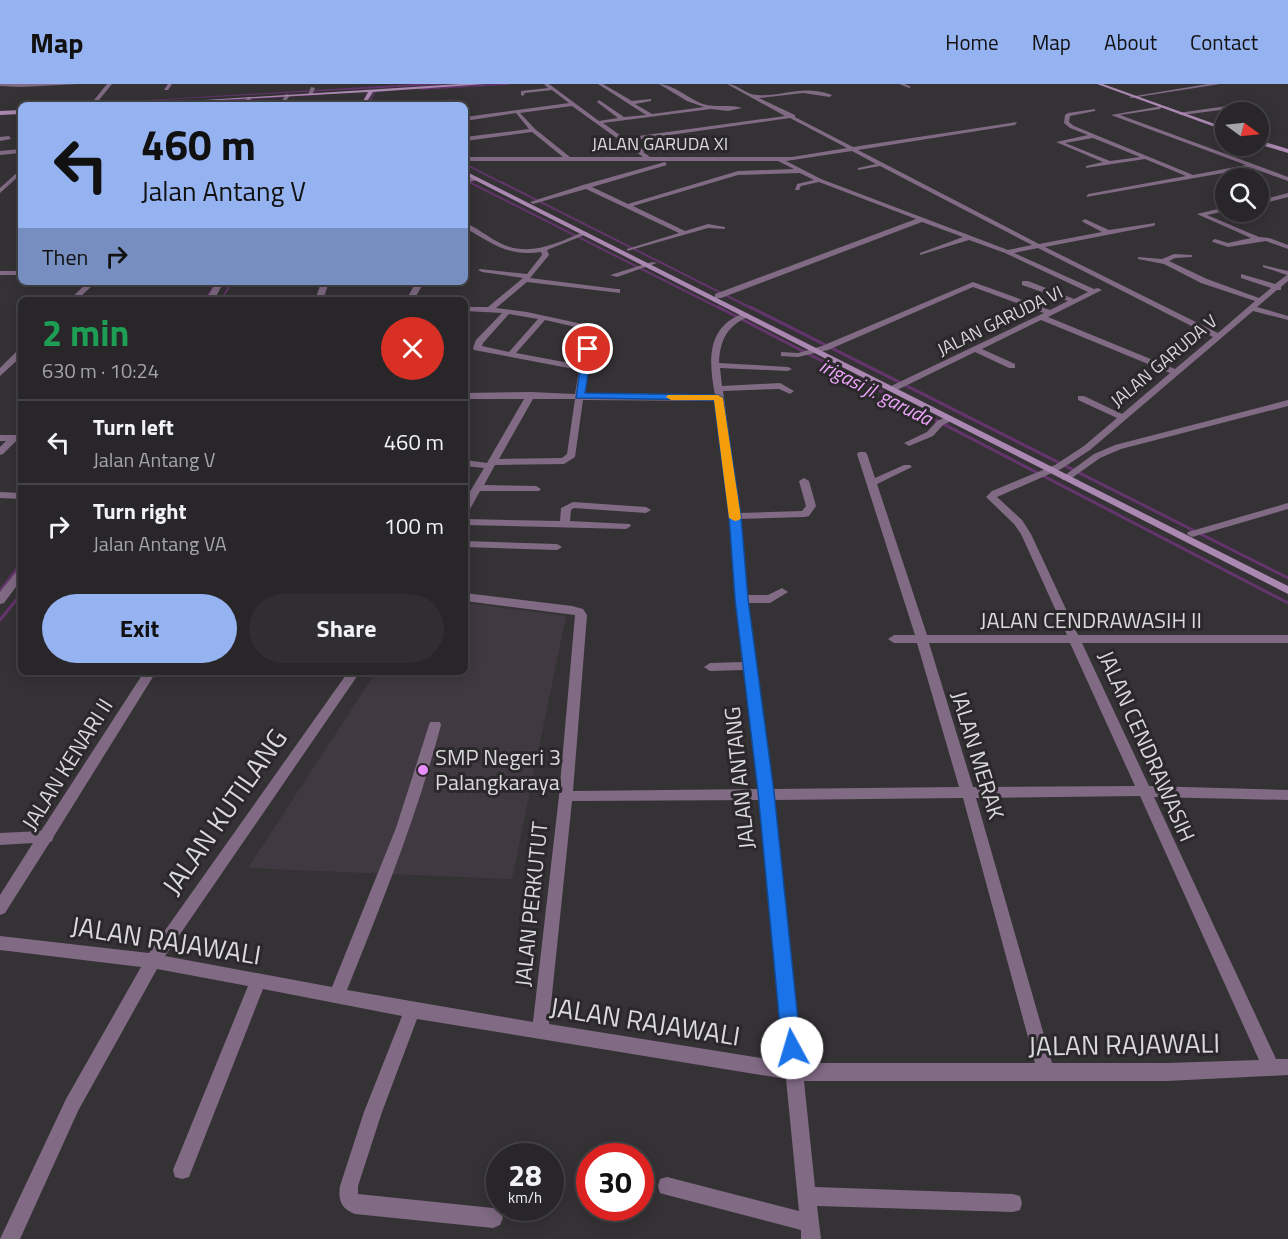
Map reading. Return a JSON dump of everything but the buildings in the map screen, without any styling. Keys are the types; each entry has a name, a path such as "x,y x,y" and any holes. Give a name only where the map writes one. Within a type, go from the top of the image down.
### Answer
{"main road":[{"path":"192,102 375,87 484,84"},
{"path":"1099,84 1215,126"},
{"path":"365,102 375,87"},
{"path":"0,113 18,112"},
{"path":"1269,145 1288,151"},
{"path":"468,176 533,202 629,250 644,265 740,317 820,349"},
{"path":"468,176 580,236 718,296 896,388 1046,471"},
{"path":"896,388 942,422 1046,471 1069,476 1288,590"},
{"path":"1122,503 1288,581"}],"street":[{"path":"0,85 76,84"},
{"path":"95,102 110,84"},
{"path":"375,87 386,84"},
{"path":"546,84 650,160"},
{"path":"600,84 650,115"},
{"path":"661,84 709,108 721,111 739,108"},
{"path":"729,84 975,214 1218,336"},
{"path":"901,84 909,87"},
{"path":"1131,97 1198,85 1218,84"},
{"path":"523,95 523,92 552,89"},
{"path":"755,98 816,91 830,96"},
{"path":"801,92 817,99"},
{"path":"780,94 788,99"},
{"path":"283,102 288,95"},
{"path":"246,102 250,98"},
{"path":"631,103 649,100"},
{"path":"444,102 452,101"},
{"path":"598,101 623,119"},
{"path":"468,119 573,104"},
{"path":"1160,106 1114,115 1288,179"},
{"path":"600,122 709,108"},
{"path":"1181,113 1215,109"},
{"path":"1093,111 1068,115 1065,120 1072,127 1193,177"},
{"path":"517,112 533,130 569,159"},
{"path":"623,140 793,116"},
{"name":"JALAN GARUDA XI","path":"468,159 779,160 1015,123"},
{"path":"732,124 745,133"},
{"path":"468,139 533,130"},
{"path":"638,151 668,144 658,134"},
{"path":"884,134 900,142"},
{"path":"1096,136 1059,142 1109,163"},
{"path":"0,139 9,141 3,153"},
{"path":"3,153 18,151"},
{"path":"668,160 698,154"},
{"path":"1088,167 1145,158"},
{"path":"533,202 682,159"},
{"path":"779,160 819,180 1007,252 1094,292"},
{"path":"860,169 883,164"},
{"path":"1088,196 1253,166"},
{"path":"627,206 738,173 802,171"},
{"path":"0,191 18,174"},
{"path":"797,189 799,185 819,180"},
{"path":"0,183 18,181"},
{"path":"585,186 685,233"},
{"path":"1269,200 1288,195"},
{"path":"1215,212 1200,214 1215,220"},
{"path":"718,296 920,220"},
{"path":"1085,221 1106,231"},
{"path":"1219,222 1258,239"},
{"path":"1007,252 1106,231 1153,224"},
{"path":"629,250 708,226 723,228"},
{"path":"468,227 510,250 530,251 580,236"},
{"path":"922,254 967,238"},
{"path":"1215,241 1228,245 1268,239 1288,247"},
{"path":"490,309 544,260 546,253 542,248"},
{"path":"1166,262 1165,260 1174,256 1190,256"},
{"path":"1140,258 1166,262 1224,289 1259,300"},
{"path":"614,275 644,265"},
{"path":"1265,266 1288,275"},
{"path":"482,270 617,291"},
{"path":"0,273 18,273"},
{"name":"JALAN GARUDA V","path":"1046,471 1087,448 1259,300 1282,286 1288,275"},
{"path":"1244,276 1282,286"},
{"path":"1187,280 1204,286 1224,289"},
{"path":"1025,283 1074,301"},
{"path":"784,354 820,349 973,284 1175,372"},
{"name":"JALAN GARUDA VI","path":"896,388 1113,284"},
{"path":"76,297 89,285"},
{"path":"1252,308 1288,318"},
{"path":"468,309 508,311 592,329 583,368 572,456 564,461 468,463"},
{"path":"508,311 477,346 479,349 583,368"},
{"name":"JALAN ANTANG","path":"740,317 720,333 716,341 715,365 735,516 741,599 766,792 810,1231"},
{"path":"511,354 543,318"},
{"path":"977,350 1012,366"},
{"path":"0,373 18,355"},
{"path":"715,365 788,369"},
{"path":"468,396 718,393 780,386 790,391"},
{"path":"472,494 531,396"},
{"path":"1081,398 1122,417"},
{"path":"1069,476 1102,453 1118,447 1288,403"},
{"path":"909,443 930,434 942,422"},
{"path":"0,438 17,438"},
{"path":"0,452 17,438"},
{"name":"JALAN MERAK","path":"862,454 890,532 968,792 1046,1072"},
{"path":"872,483 907,467"},
{"name":"JALAN CENDRAWASIH","path":"1046,471 995,493 991,497 1026,534 1271,1067"},
{"path":"735,516 805,514 811,506 804,481"},
{"path":"472,494 536,489"},
{"path":"0,495 18,495"},
{"path":"565,524 566,508 569,506 646,510"},
{"path":"1192,534 1288,506"},
{"path":"468,522 626,526"},
{"path":"468,544 557,547"},
{"path":"0,600 18,577"},
{"path":"741,599 770,599 782,592"},
{"name":"JALAN PERKUTUT","path":"468,597 563,608 580,613 566,796 540,1030"},
{"name":"JALAN CENDRAWASIH II","path":"894,639 1288,639"},
{"path":"710,667 750,666"},
{"name":"JALAN KENARI II","path":"0,908 148,675"},
{"name":"JALAN KUTILANG","path":"10,1239 72,1105 153,961 352,675"},
{"path":"337,995 401,839 422,779 435,725"},
{"path":"566,796 766,792 1143,791 1288,795"},
{"path":"0,839 46,837"},
{"name":"JALAN RAJAWALI","path":"0,943 153,961 412,1010 794,1072 1167,1072 1288,1067"},
{"path":"182,1170 258,981"},
{"path":"412,1010 373,1112 349,1186 348,1198 356,1205 486,1217"},
{"path":"667,1186 810,1231"},
{"path":"806,1196 1013,1203"}],"shaded area":[{"path":"415,84 453,84 120,102 115,102"},
{"name":"SMP Negeri 3 Palangkaraya","path":"468,603 566,616 512,879 248,868 374,675 468,675"}],"waterway":[{"path":"420,89 509,84"},
{"path":"370,102 375,91"},
{"path":"196,102 322,94"},
{"path":"435,102 451,100"},
{"path":"468,166 504,184"},
{"name":"irigasi jl. garuda","path":"468,182 472,184"},
{"name":"irigasi jl. garuda","path":"469,182 721,309"},
{"path":"501,182 753,309"},
{"path":"207,297 215,285"},
{"path":"223,297 230,285"},
{"name":"irigasi jl. garuda","path":"718,307 1288,603"},
{"path":"750,307 1288,578"},
{"path":"0,591 18,568"},
{"path":"0,620 18,598"}],"slow traffic":[{"path":"671,397 718,398 735,518"}],"place":[{"name":"SMP Negeri 3 Palangkaraya","path":"423,770"}],"route":[{"path":"588,349 579,396 718,398 735,516 741,599 766,792 792,1048"}]}
